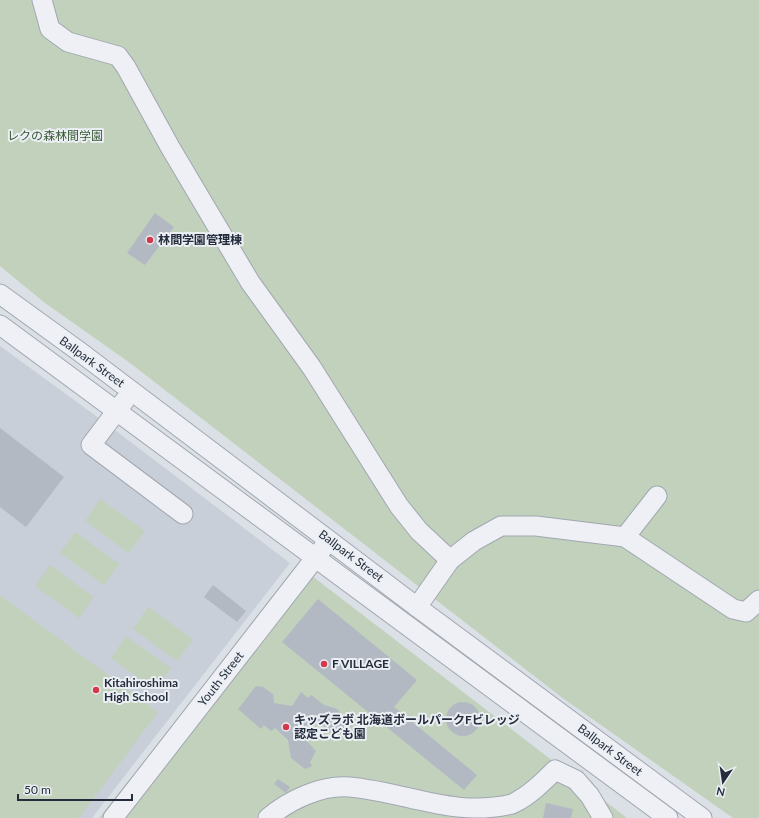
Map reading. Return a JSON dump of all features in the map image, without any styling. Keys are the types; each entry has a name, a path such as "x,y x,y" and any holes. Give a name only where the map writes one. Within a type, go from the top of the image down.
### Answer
{"street":[{"path":"42,0 50,29 68,42 118,56 126,67 170,147 250,282 312,368 399,506 419,531 450,560"},
{"name":"Ballpark Street","path":"0,294 132,391 417,607 702,818"},
{"name":"Ballpark Street","path":"0,325 118,410 668,818"},
{"path":"132,391 91,445 183,514"},
{"path":"625,537 657,496"},
{"path":"417,607 450,560 474,541 501,526 536,526 625,537 733,609 746,612 759,600"},
{"name":"Youth Street","path":"113,818 330,540"},
{"path":"268,818 293,801 324,789 348,787 372,791 434,810 453,814 472,814 513,804 536,789 555,770 578,776 603,818"}],"shaded area":[{"name":"Kitahiroshima High School","path":"0,346 107,424 290,563 92,818 0,818"}],"green space":[{"name":"レクの森林間学園","path":"0,0 759,0 759,818 733,818 564,699 130,363 45,303 0,266"},
{"path":"100,499 145,531 129,553 85,521"},
{"path":"75,532 119,564 104,585 60,553"},
{"path":"50,565 94,597 79,618 35,586"},
{"name":"F VILLAGE","path":"299,566 627,818 99,818"},
{"path":"0,595 158,712 79,818 0,818"},
{"path":"148,607 193,639 177,661 133,629"},
{"path":"126,636 171,668 155,690 111,658"}],"building":[{"name":"林間学園管理棟","path":"155,213 174,227 145,265 127,253"},
{"path":"0,428 64,477 26,527 0,507"},
{"path":"213,585 246,611 237,622 204,597"},
{"path":"318,599 417,680 394,707 477,775 464,790 282,642"},
{"name":"キッズラボ 北海道ボールパークFビレッジ 認定こども園","path":"256,686 263,687 273,694 274,703 292,706 301,692 308,698 311,695 324,705 337,709 352,724 351,727 348,726 346,735 331,732 317,720 306,726 303,737 316,751 310,762 312,766 305,769 291,758 288,740 275,728 271,731 264,725 261,729 238,709"},
{"path":"466,702 475,707 479,712 479,726 475,731 470,735 460,736 456,735 447,726 446,716 447,712 456,703"},
{"path":"278,779 290,787 286,793 274,784"},
{"path":"546,803 573,809 571,818 543,818"}],"place":[{"name":"林間学園管理棟","path":"150,240"},
{"name":"F VILLAGE","path":"324,664"},
{"name":"Kitahiroshima High School","path":"96,690"},
{"name":"キッズラボ 北海道ボールパークFビレッジ 認定こども園","path":"286,727"}]}
